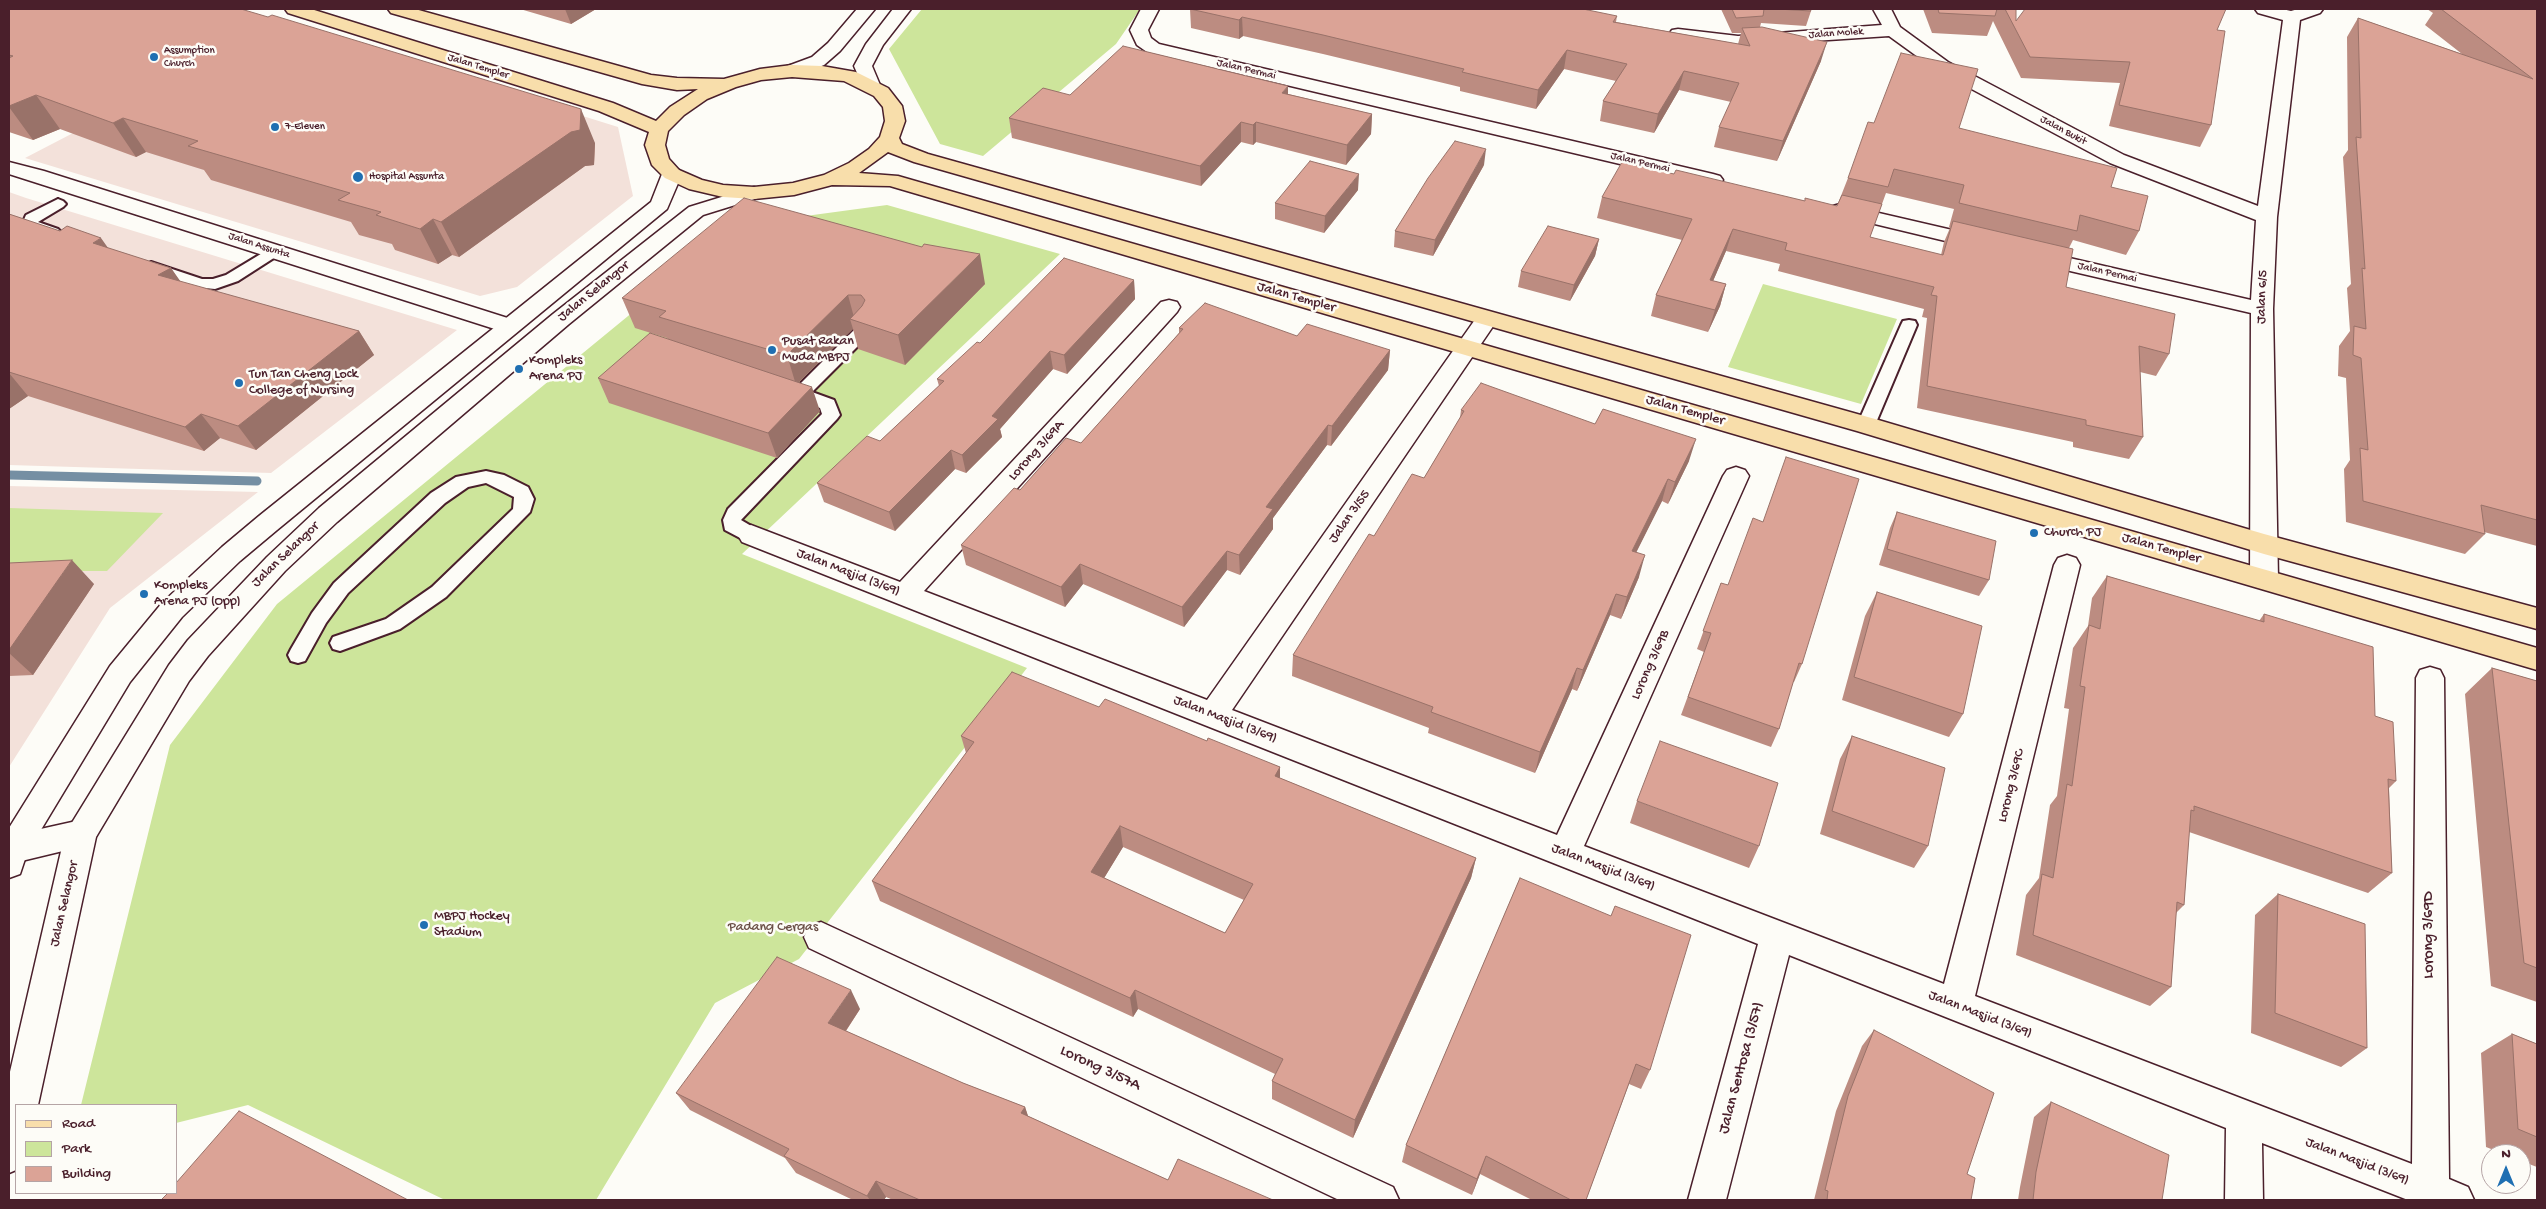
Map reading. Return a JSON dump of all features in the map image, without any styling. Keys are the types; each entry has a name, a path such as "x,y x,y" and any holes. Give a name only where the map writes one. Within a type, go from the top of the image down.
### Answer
{"main road":[{"name":"Jalan Templer","path":"294,9 606,107 659,129"},
{"path":"397,9 649,80 677,84 729,83"},
{"path":"792,71 840,75 871,85 881,92 892,106 895,121 889,138 876,153 856,167 831,179 794,189 754,193 723,192 672,174 659,161 655,145 659,129 677,111 700,95 729,83 760,75 792,71"},
{"path":"889,138 895,148 921,158 1866,425 2264,544 2537,618"},
{"name":"Jalan Templer","path":"831,179 890,180 2537,659"}],"street":[{"path":"792,71 824,57 866,9"},
{"path":"871,85 863,66 875,44 902,9"},
{"name":"Jalan Permai","path":"1150,9 1139,30 1143,40 1152,48 1736,185"},
{"name":"Jalan Bukit","path":"1882,9 1893,30 1942,66 2117,159 2268,217"},
{"path":"2264,9 2292,16 2314,9"},
{"name":"Jalan 6/5","path":"2264,579 2262,309 2268,217 2292,16"},
{"name":"Jalan Molek","path":"1664,32 1708,39 1738,41 1893,30"},
{"name":"Jalan Assunta","path":"9,168 38,175 509,326"},
{"name":"Jalan Selangor","path":"10,855 120,674 172,610 231,554 660,205 672,174"},
{"name":"Jalan Selangor","path":"20,1104 81,834 179,673 198,648 237,604 289,552 390,461 696,211 754,193"},
{"name":"Jalan Permai","path":"1824,206 2262,309"},
{"name":"Lorong 3/69A","path":"905,595 1169,307"},
{"name":"Jalan 3/55","path":"1213,715 1487,319"},
{"name":"Lorong 3/69B","path":"1565,853 1736,476"},
{"name":"Jalan Masjid (3/69)","path":"751,535 2442,1195"},
{"name":"Lorong 3/69C","path":"1956,1006 2067,565"},
{"name":"Lorong 3/69D","path":"2430,678 2442,1195"},
{"path":"10,855 81,834"},
{"name":"Jalan Sentosa (3/57)","path":"1707,1200 1778,936"},
{"name":"Lorong 3/57A","path":"821,937 1380,1200"},
{"path":"2244,1118 2244,1200"},
{"path":"9,1155 15,1127"}],"lane":[{"path":"58,204 31,218 30,224 65,236"},
{"path":"137,262 200,284 215,284 232,278 274,251"},
{"path":"1866,425 1909,325"},
{"path":"800,394 863,331"},
{"path":"751,535 732,525 735,514 831,415 828,404 773,385"},
{"path":"298,655 323,612 341,588 438,498 463,482 486,478 497,480 521,492 525,499 521,512 438,592 393,624 340,643"}],"shaded area":[{"name":"Hospital Assunta","path":"285,23 618,127 633,196 517,287 480,296 25,158"},
{"name":"Tun Tan Cheng Lock College of Nursing","path":"9,192 457,330 271,473 9,465"},
{"path":"9,486 258,492 110,608 9,767"}],"green space":[{"path":"922,9 1140,9 1116,44 983,156 940,144 889,49"},
{"name":"MBPJ Hockey Stadium","path":"887,205 1060,254 742,554 1027,668 799,959 715,1003 596,1200 445,1200 248,1105 178,1122 178,1104 81,1104 170,745 277,604 739,225"},
{"path":"1763,284 1897,319 1861,404 1728,367"},
{"path":"9,508 163,513 107,571 25,571 9,590"}],"building":[{"path":"9,9 241,9 268,17 272,15 581,109 580,130 571,132 441,222 433,219 420,229 376,215 381,212 338,200 350,193 188,146 198,141 123,118 113,123 36,95 9,106 9,58 13,56 9,55"},
{"path":"1190,9 1583,9 1617,16 1613,22 1750,46 1742,28 1762,27 1827,42 1783,141 1719,127 1739,83 1684,71 1658,114 1603,101 1627,64 1567,50 1538,90 1462,72 1464,69 1323,35 1242,17 1239,20"},
{"path":"1732,9 1764,9 1763,16 1736,18"},
{"path":"1777,9 1810,9 1811,11"},
{"path":"1938,9 1997,9 1995,16 1939,13"},
{"path":"2005,9 2016,9 2016,21 2025,9 2226,9 2217,30 2225,31 2211,125 2119,105 2130,62 2030,57"},
{"path":"2441,9 2537,9 2537,520 2481,505 2485,534 2363,501 2360,448 2368,450 2361,358 2353,355 2354,326 2366,329 2362,268 2365,269 2356,137 2361,138 2358,18 2533,79"},
{"path":"1123,46 1288,86 1282,93 1372,114 1347,145 1256,122 1253,125 1241,122 1200,166 1009,118 1043,88 1070,95"},
{"path":"1901,53 1978,69 1959,128 2117,168 2111,187 2148,196 2139,231 2080,215 2077,231 1959,203 1964,185 1894,169 1888,187 1848,178 1868,122 1874,123"},
{"path":"1455,141 1486,149 1435,240 1395,231 1428,178"},
{"path":"1310,161 1359,174 1325,216 1275,203"},
{"path":"1622,162 1674,174 1676,170 1805,201 1805,198 1837,206 1842,195 1882,204 1870,237 1943,255 1953,221 2073,249 2066,287 2175,314 2169,354 2139,346 2143,437 2086,425 2086,420 1927,386 1937,296 1931,295 1934,287 1785,250 1787,243 1733,229 1710,280 1726,284 1715,310 1656,295 1692,219 1602,197"},
{"path":"744,198 922,247 924,244 980,254 898,335 850,319 865,300 861,295 848,295 787,355 659,317 666,311 622,298"},
{"path":"9,214 60,231 67,226 101,238 93,243 171,268 158,275 359,331 238,426 201,414 185,427 9,372"},
{"path":"1548,226 1599,239 1574,285 1521,271"},
{"path":"1064,258 1134,280 1064,355 1050,351 992,416 998,419 962,455 951,450 889,512 817,483 867,436 880,441 944,381 937,379 977,342 980,343"},
{"path":"1205,303 1297,336 1307,324 1390,350 1332,426 1328,425 1266,507 1273,509 1239,555 1227,551 1182,607 1080,564 1061,587 961,545 1014,488 1020,490 1066,438 1081,443 1183,329 1179,328"},
{"path":"650,333 812,387 768,433 598,378"},
{"path":"1481,383 1595,424 1603,409 1696,439 1675,482 1668,479 1632,551 1645,555 1627,597 1616,594 1583,670 1577,668 1540,752 1431,712 1433,707 1293,655 1369,534 1374,536 1412,474 1424,478 1464,411 1461,410"},
{"path":"1786,457 1859,479 1802,664 1799,663 1779,729 1688,697 1711,633 1703,631 1721,583 1728,585 1753,518 1763,522"},
{"path":"1897,512 1996,541 1989,580 1887,549"},
{"path":"72,560 9,650 9,563"},
{"path":"2107,576 2264,622 2264,614 2373,647 2375,716 2393,722 2396,781 2388,779 2392,873 2194,806 2194,811 2191,810 2184,905 2177,902 2171,987 2033,935 2042,874 2053,878 2067,784 2072,786 2085,687 2080,686 2089,625 2100,629"},
{"path":"1877,592 1982,626 1963,714 1854,677"},
{"path":"2492,668 2537,681 2537,968 2524,963"},
{"path":"1012,672 1099,707 1105,699 1207,741 1208,738 1280,767 1275,776 1476,858 1355,1120 1272,1081 1283,1059 1135,990 1130,998 872,881 974,742 961,736","holes":["1120,826 1253,884 1225,933 1091,872"]},
{"path":"1852,736 1945,768 1928,846 1832,811"},
{"path":"1660,741 1778,783 1759,846 1637,801"},
{"path":"1520,878 1611,916 1615,906 1691,935 1650,1070 1636,1064 1586,1200 1571,1200 1486,1156 1477,1179 1406,1145"},
{"path":"2278,894 2365,924 2367,1048 2275,1013"},
{"path":"777,957 851,990 828,1023 963,1083 1025,1107 1021,1113 1168,1180 1178,1159 1273,1200 920,1200 876,1181 867,1196 784,1156 789,1149 676,1093"},
{"path":"1874,1030 1994,1093 1967,1174 1975,1178 1971,1200 1827,1200 1828,1191 1825,1190 1848,1096"},
{"path":"2512,1034 2537,1044 2537,1137 2518,1129"},
{"path":"2051,1102 2169,1155 2162,1200 2033,1200 2036,1172"},
{"path":"239,1111 408,1200 161,1200 167,1194 178,1194 178,1181"}],"waterway":[{"path":"9,475 257,481"}],"place":[{"name":"Assumption Church","path":"154,57"},
{"name":"7-Eleven","path":"275,127"},
{"name":"Hospital Assunta","path":"358,177"},
{"name":"Pusat Rakan Muda MBPJ","path":"772,350"},
{"name":"Kompleks Arena PJ","path":"519,369"},
{"name":"Tun Tan Cheng Lock College of Nursing","path":"239,383"},
{"name":"Church PJ","path":"2034,533"},
{"name":"Kompleks Arena PJ (Opp)","path":"144,594"},
{"name":"MBPJ Hockey Stadium","path":"424,925"}],"park label":[{"name":"Padang Cergas","path":"773,928"}]}
